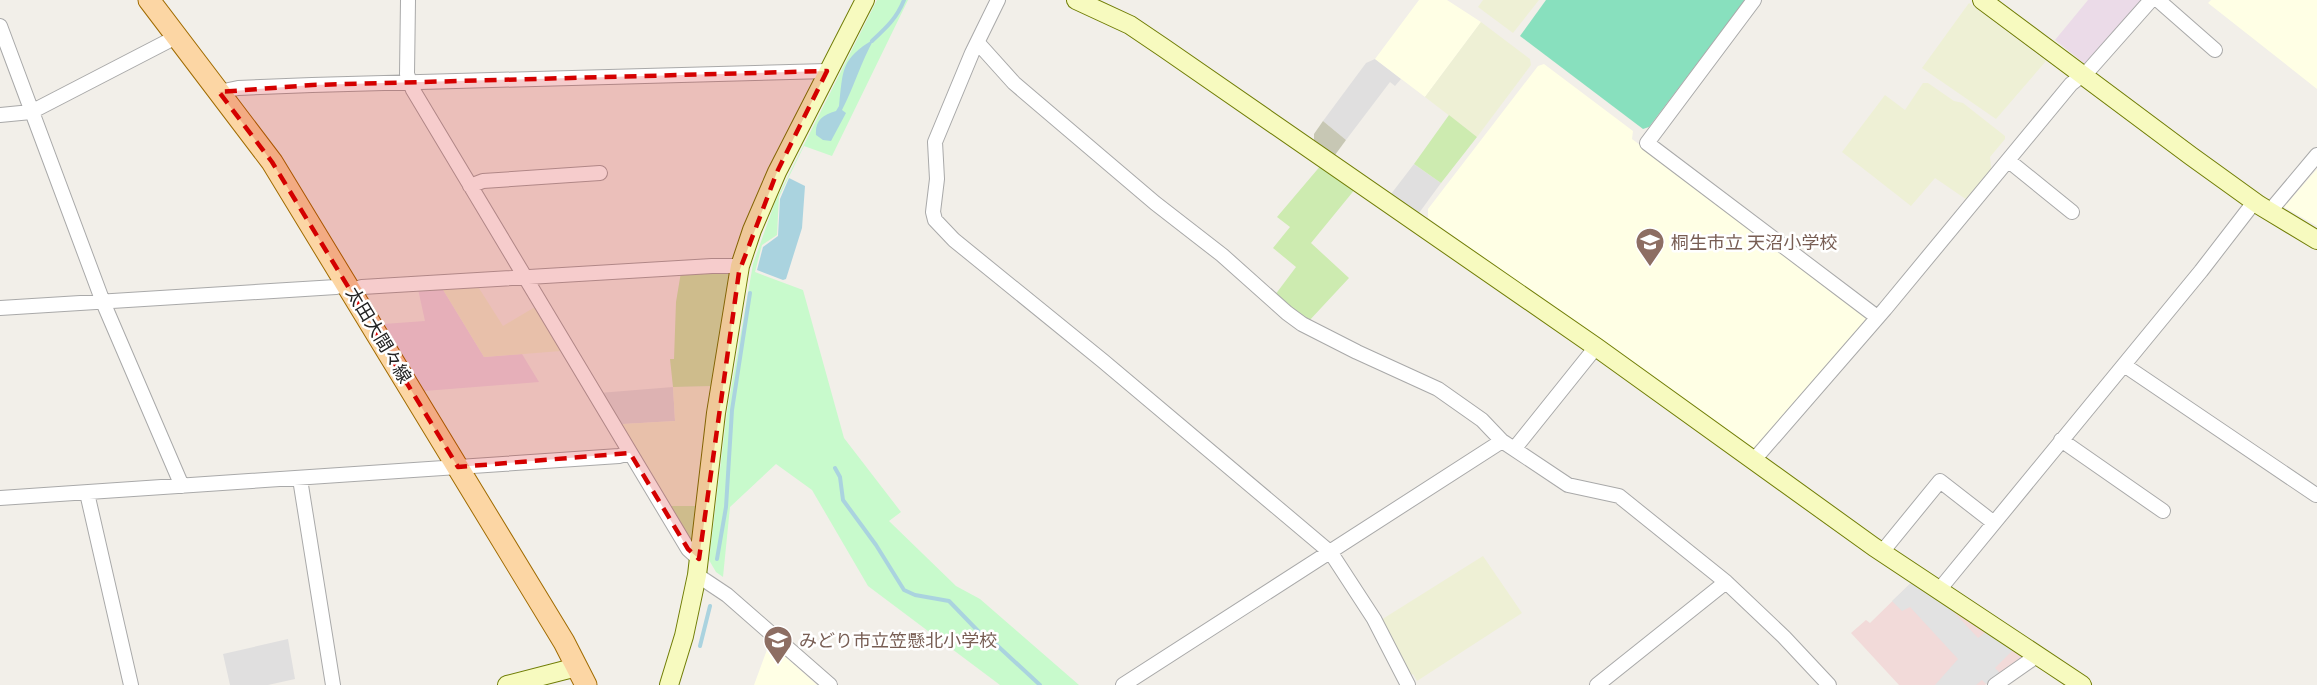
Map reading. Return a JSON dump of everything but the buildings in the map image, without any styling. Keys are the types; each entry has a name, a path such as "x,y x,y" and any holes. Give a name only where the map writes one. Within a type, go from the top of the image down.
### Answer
{"main road":[{"name":"太田大間々線","path":"149,0 272,162 350,287 582,676"}],"street":[{"path":"408,0 407,74 410,83 698,567 830,685"},
{"path":"669,685 684,636 698,567 715,424 740,266 752,230 777,172 865,0"},
{"path":"998,0 935,142 937,180 933,212 935,220 954,240 1086,346 1331,552 1374,619 1408,685"},
{"path":"1754,0 1647,143 1877,317"},
{"path":"1982,0 2262,206 2317,240"},
{"path":"1754,461 2072,84 2151,0"},
{"path":"2158,0 2216,50"},
{"path":"1080,1 1140,32 1596,347 1882,552 2082,685"},
{"path":"0,26 103,302 182,486"},
{"path":"0,115 31,112 176,37"},
{"path":"978,43 1014,82 1155,203 1222,255 1287,313 1302,324 1357,352 1438,389 1482,420 1502,441 1568,485 1619,496 1726,582 1784,637 1829,685"},
{"path":"219,92 238,88 827,71"},
{"path":"1939,590 2124,365 2262,206 2317,155"},
{"path":"2009,161 2072,212"},
{"path":"470,186 483,181 600,172"},
{"path":"0,308 336,287 740,266"},
{"path":"1515,448 1596,347"},
{"path":"2124,365 2316,495"},
{"path":"2061,440 2163,511"},
{"path":"1123,685 1502,441"},
{"path":"0,498 300,479 619,456 630,453"},
{"path":"300,479 333,685"},
{"path":"1882,552 1940,481 1994,523"},
{"path":"87,493 131,685"},
{"path":"1597,685 1726,582"},
{"path":"1995,685 2038,655"},
{"path":"507,685 582,676"}],"highlighted area":[{"path":"827,71 777,172 739,272 699,559 688,549 630,453 458,467 272,162 219,92 312,85"}],"shaded area":[{"path":"1419,0 1447,0 1481,22 1425,97 1375,59"},
{"path":"1483,0 1539,0 1513,33 1478,7"},
{"path":"2088,0 2143,0 2086,65 2055,40"},
{"path":"2211,0 2317,0 2317,89 2208,3"},
{"path":"1969,3 2046,61 1996,119 1922,68"},
{"path":"1481,22 1530,59 1531,65 1477,137 1425,97"},
{"path":"1375,59 1401,79 1395,86 1390,82 1346,140 1323,121 1366,63"},
{"name":"桐生市立 天沼小学校","path":"1544,64 1633,131 1632,139 1868,315 1868,323 1758,449 1752,449 1428,218 1428,209 1538,66"},
{"path":"1923,83 1928,83 1954,101 1963,103 2005,136 1990,157 1992,176 1970,202 1935,178 1911,206 1842,152 1885,95 1905,110"},
{"path":"1323,121 1346,140 1335,155 1314,140 1314,134"},
{"path":"1414,164 1441,183 1419,213 1391,194"},
{"path":"2317,169 2317,226 2284,207"},
{"path":"477,285 503,326 535,307 561,351 484,357 442,288"},
{"path":"442,288 484,357 522,354 539,382 424,391 384,324 425,321 418,289"},
{"path":"714,386 699,506 668,506 622,429 623,424 675,421 673,387"},
{"path":"673,387 675,421 623,424 622,429 599,393"},
{"path":"1483,556 1522,613 1417,681 1413,674 1410,676 1381,620"},
{"path":"1912,582 2025,656 1985,685 1899,685 1851,633 1866,620 1870,623"},
{"path":"1912,582 1951,609 1978,638 1987,631 2014,649 1995,668 2001,674 1986,684 1982,680 1976,685 1935,685 1958,659 1910,607 1902,611 1892,601"},
{"path":"288,639 295,679 268,685 230,685 223,654"},
{"name":"みどり市立笠懸北小学校","path":"772,645 817,685 754,685 768,647"}],"green space":[{"path":"877,0 908,0 832,156 804,146 779,197 777,235 762,245 755,272 803,290 844,438 901,512 889,521 956,586 980,599 1079,685 1000,685 868,586 812,490 776,464 730,507 723,577 716,572 709,560 727,412 753,264 775,202"},
{"path":"1546,0 1745,0 1649,127 1643,129 1520,36"},
{"path":"1449,115 1477,137 1441,183 1414,164"},
{"path":"1322,164 1356,188 1311,243 1349,278 1308,322 1275,295 1296,267 1273,248 1290,227 1277,217"},
{"path":"729,269 733,275 714,386 673,387 670,359 674,359 676,302 681,272"},
{"path":"668,506 699,506 692,544"}],"water":[{"path":"874,39 842,110 846,113 831,141 823,140 816,135 818,122 827,114 836,111 839,106 843,74 849,59"},
{"path":"789,178 805,186 802,228 786,279 783,280 757,270 763,247 778,236 780,199"}],"waterway":[{"path":"872,41 894,17 904,0"},
{"path":"717,559 726,507 732,410 750,293"},
{"path":"835,468 840,477 843,500 876,545 904,590 915,595 949,601 979,632 987,636 1040,685"},
{"path":"700,646 710,606"}],"place":[{"name":"桐生市立 天沼小学校","path":"1650,268"},
{"name":"みどり市立笠懸北小学校","path":"778,666"}]}
